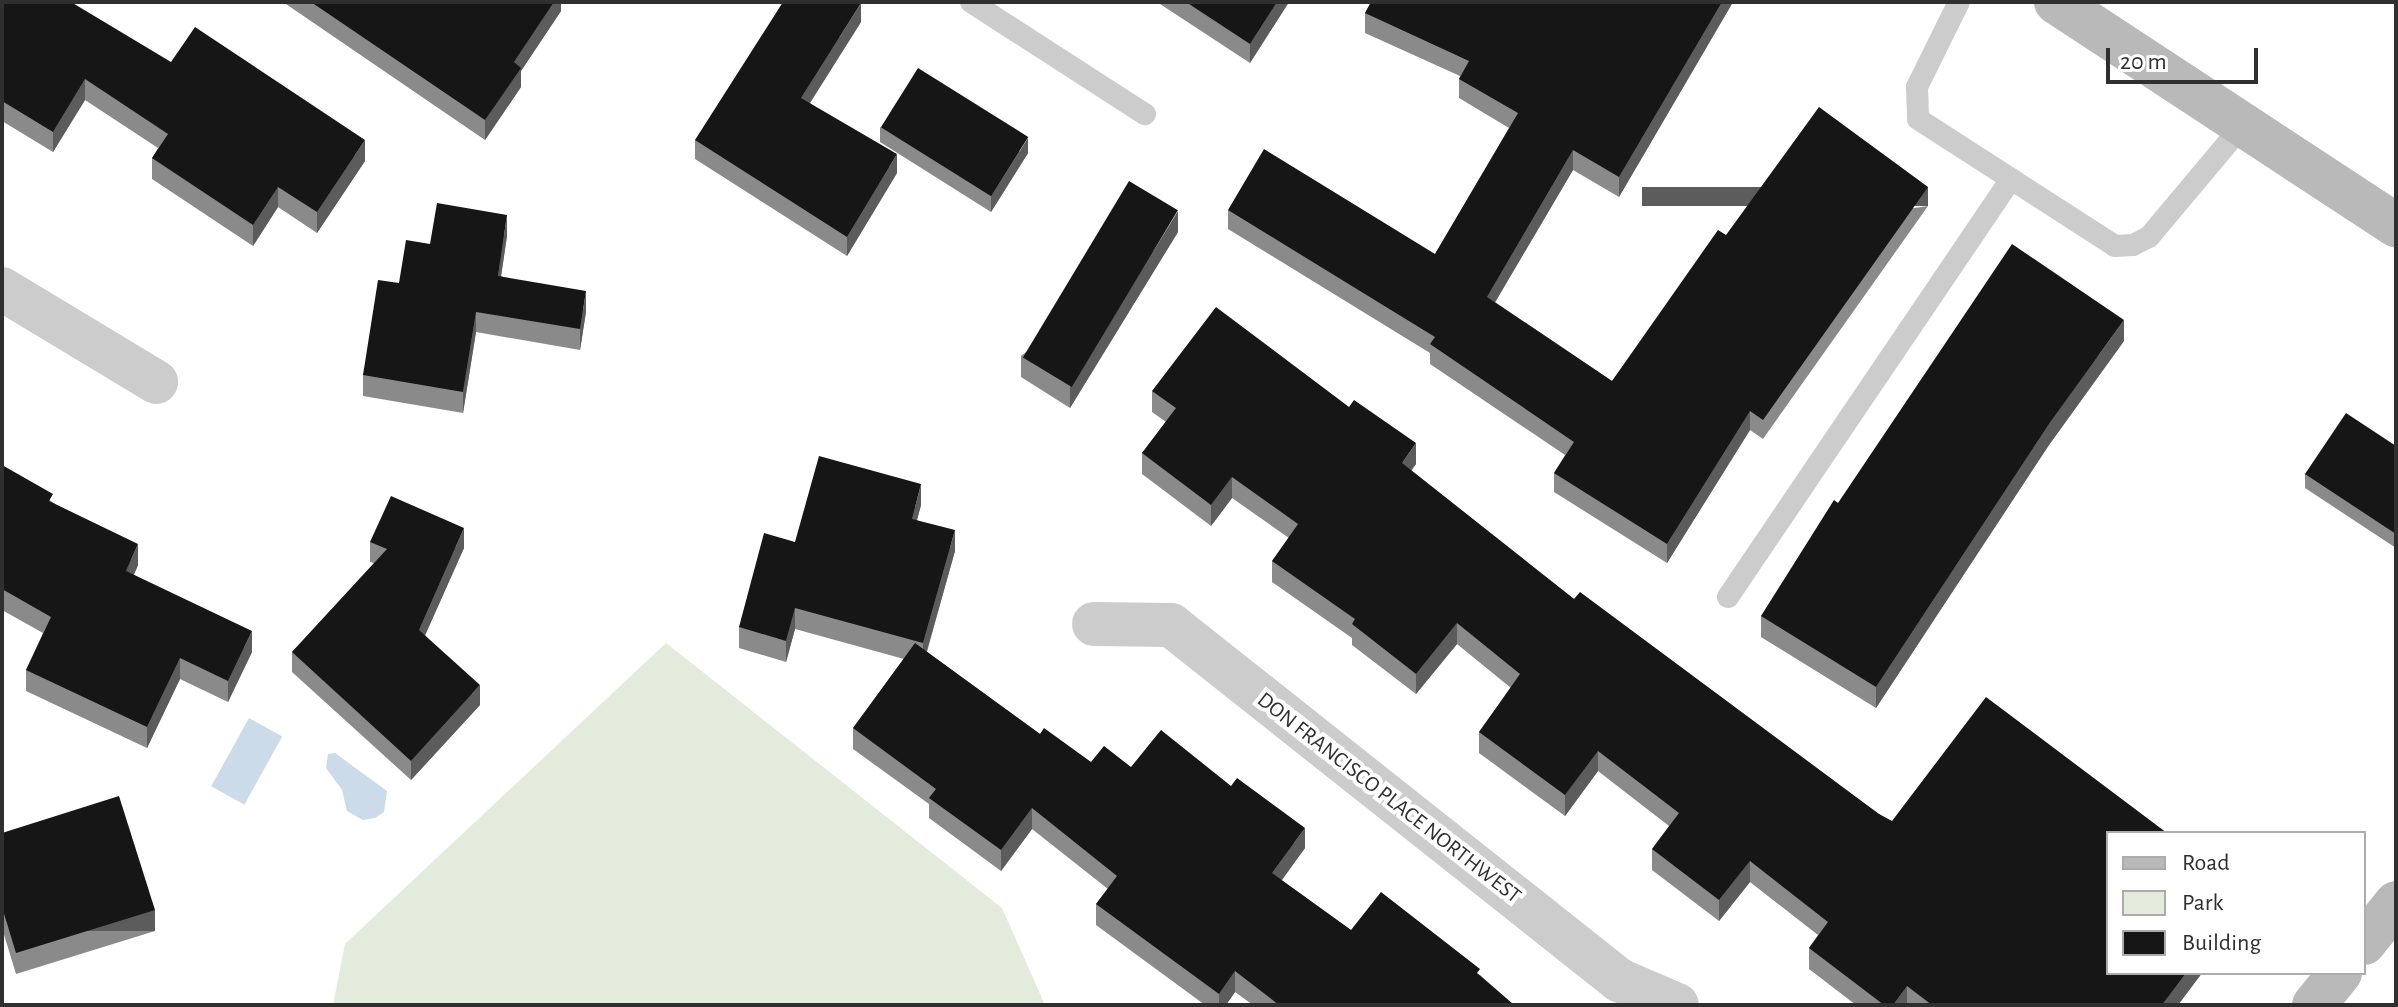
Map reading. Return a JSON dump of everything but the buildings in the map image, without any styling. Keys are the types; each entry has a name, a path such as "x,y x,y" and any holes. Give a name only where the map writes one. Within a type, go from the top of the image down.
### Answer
{"main road":[{"path":"2056,2 2396,225"},
{"path":"2366,940 2396,903"},
{"path":"2314,1005 2338,975"}],"street":[{"path":"2,289 156,382"},
{"name":"DON FRANCISCO PLACE NORTHWEST","path":"1094,624 1171,625 1619,980 1677,1005"}],"lane":[{"path":"971,2 1145,114"},
{"path":"1959,2 1917,87 1914,107 1918,119 2115,246 2133,245 2149,237 2243,125"},
{"path":"1728,597 2011,179"}],"green space":[{"path":"666,643 1002,908 1045,1005 333,1005 345,944"}],"water":[{"path":"249,718 282,736 244,805 211,786"},
{"path":"335,753 387,791 384,812 375,818 363,820 347,811 342,790 326,768 328,754"}]}
